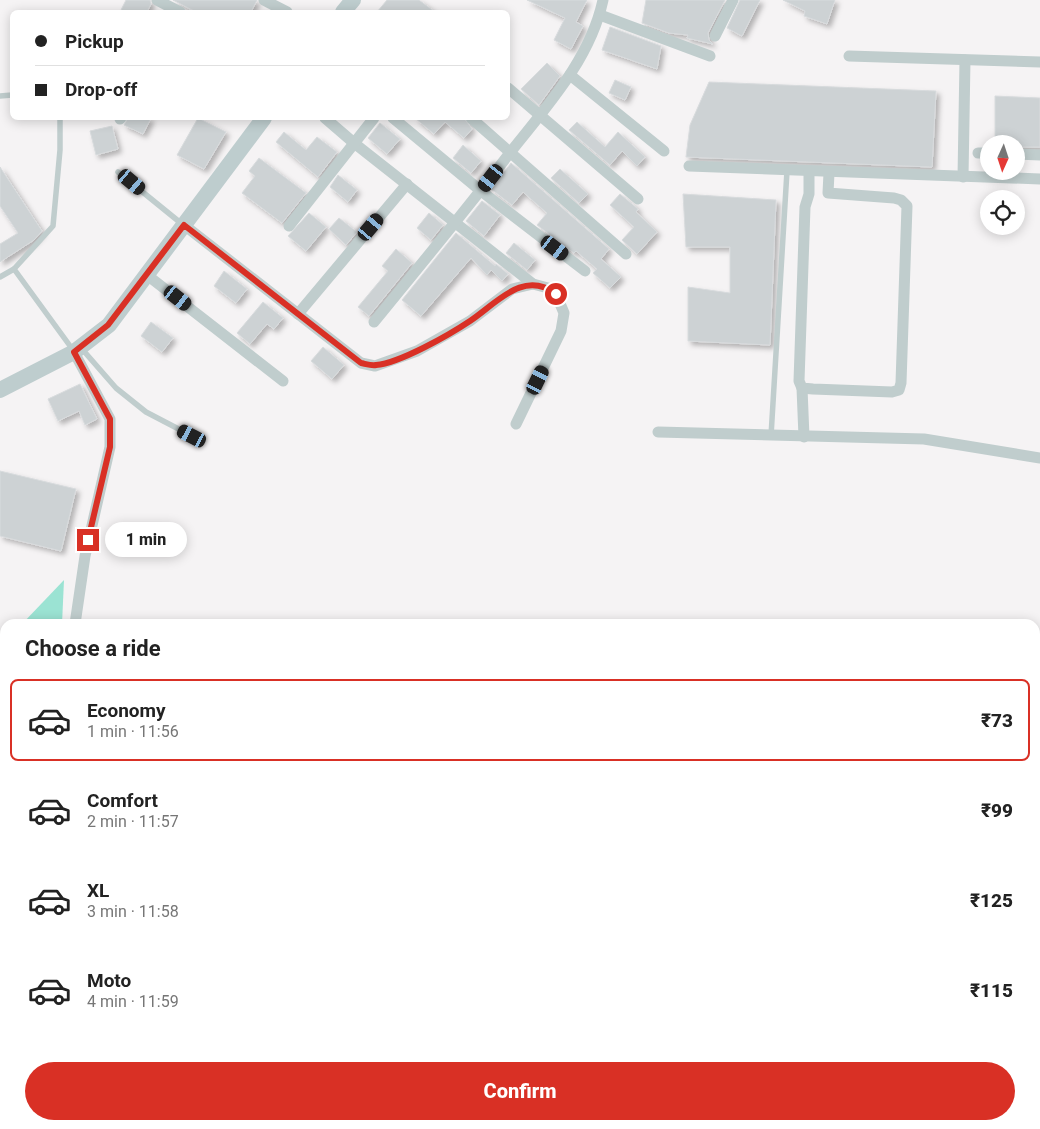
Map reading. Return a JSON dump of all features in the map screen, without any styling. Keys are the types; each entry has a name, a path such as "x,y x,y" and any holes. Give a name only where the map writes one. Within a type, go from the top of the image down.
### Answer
{"street":[{"path":"157,0 176,10"},
{"path":"264,0 283,10"},
{"path":"345,10 353,0"},
{"path":"374,322 455,224 570,75 600,15 603,0"},
{"path":"715,36 733,0"},
{"path":"600,15 710,56"},
{"path":"849,56 1040,62"},
{"path":"963,176 965,60"},
{"path":"570,75 664,151"},
{"path":"510,90 638,199"},
{"path":"0,390 77,350 108,325 148,275 263,120"},
{"path":"328,120 455,224 534,284 548,288 556,294 564,313 561,331 516,424"},
{"path":"289,226 372,120"},
{"path":"395,120 481,191 585,271"},
{"path":"473,120 626,254"},
{"path":"1025,154 1040,155"},
{"path":"689,166 809,172 1040,179"},
{"path":"804,437 802,388 799,381 805,216 806,201 809,194 809,172"},
{"path":"828,193 829,172"},
{"path":"298,314 407,184"},
{"path":"802,388 892,392 898,390 901,383 907,206 894,198 828,193 809,194"},
{"path":"184,225 361,363 375,366 417,351 470,322 512,289 534,284"},
{"path":"148,275 283,381"},
{"path":"76,619 85,556 110,447 111,432 110,419 77,350"},
{"path":"658,432 924,440 1040,458"}],"lane":[{"path":"0,277 14,268 53,226 60,150 60,120"},
{"path":"771,436 787,170"},
{"path":"118,172 184,225"},
{"path":"14,268 77,350 116,388 146,412 192,436"}],"shaded area":[{"path":"64,580 62,619 27,619"}],"building":[{"path":"126,0 150,0 151,4 148,10 121,10"},
{"path":"173,0 257,0 252,10 192,10"},
{"path":"387,0 419,0 432,10 379,10"},
{"path":"527,0 587,0 576,22 583,26 571,49 554,40 565,18"},
{"path":"646,0 725,0 708,33 709,40 713,44 687,38 688,35 669,33 642,23"},
{"path":"740,0 760,0 742,36 727,28"},
{"path":"783,0 835,0 827,24 804,16 805,11"},
{"path":"610,27 661,46 657,69 602,50"},
{"path":"547,63 560,76 539,105 521,89"},
{"path":"615,80 631,87 625,100 609,93"},
{"path":"709,82 936,91 932,167 686,157 690,125"},
{"path":"995,96 1040,98 1040,147 1025,147 1025,135 995,135"},
{"path":"127,120 150,120 143,134 124,125"},
{"path":"197,120 202,120 226,132 204,169 177,155"},
{"path":"417,120 465,120 472,129 464,138 445,122 434,134"},
{"path":"577,122 605,147 618,132 645,157 637,166 622,151 610,165 569,130"},
{"path":"380,123 400,139 387,154 368,138"},
{"path":"112,126 118,149 96,155 90,131"},
{"path":"284,132 306,150 317,137 337,152 318,177 276,142"},
{"path":"463,145 481,161 471,173 453,158"},
{"path":"259,158 306,193 282,223 242,193 255,176 249,171"},
{"path":"511,163 609,249 601,259 621,277 610,288 593,273 597,269 576,251 574,253 537,225 547,213 523,192 512,205 491,189"},
{"path":"0,167 42,231 34,240 0,262 0,244 18,233 0,206"},
{"path":"560,169 588,194 579,203 551,178"},
{"path":"338,175 357,190 348,202 330,187"},
{"path":"620,194 638,209 636,212 657,232 637,254 622,240 634,227 610,205"},
{"path":"683,194 776,200 770,345 688,341 688,287 730,293 730,247 686,247"},
{"path":"482,201 500,215 484,236 466,221"},
{"path":"309,213 326,227 306,251 288,236"},
{"path":"429,213 443,225 431,240 417,228"},
{"path":"339,218 357,232 346,245 329,229"},
{"path":"456,233 495,266 496,264 508,274 502,281 491,270 487,275 471,258 421,316 402,300"},
{"path":"514,243 535,260 527,270 506,253"},
{"path":"396,249 412,263 369,316 358,307 388,271 382,266"},
{"path":"224,271 247,289 236,303 214,286"},
{"path":"263,302 283,318 274,329 267,324 250,344 237,333"},
{"path":"151,322 173,338 162,352 141,336"},
{"path":"323,347 344,365 332,379 311,361"},
{"path":"80,384 97,419 85,425 79,411 58,421 48,399"},
{"path":"0,471 76,489 61,551 0,536"}],"route":[{"path":"88,540 110,447 111,432 110,419 74,352 108,325 148,275 184,225 361,363 375,366 417,351 470,322 512,289 534,284 548,288 556,294"}]}
